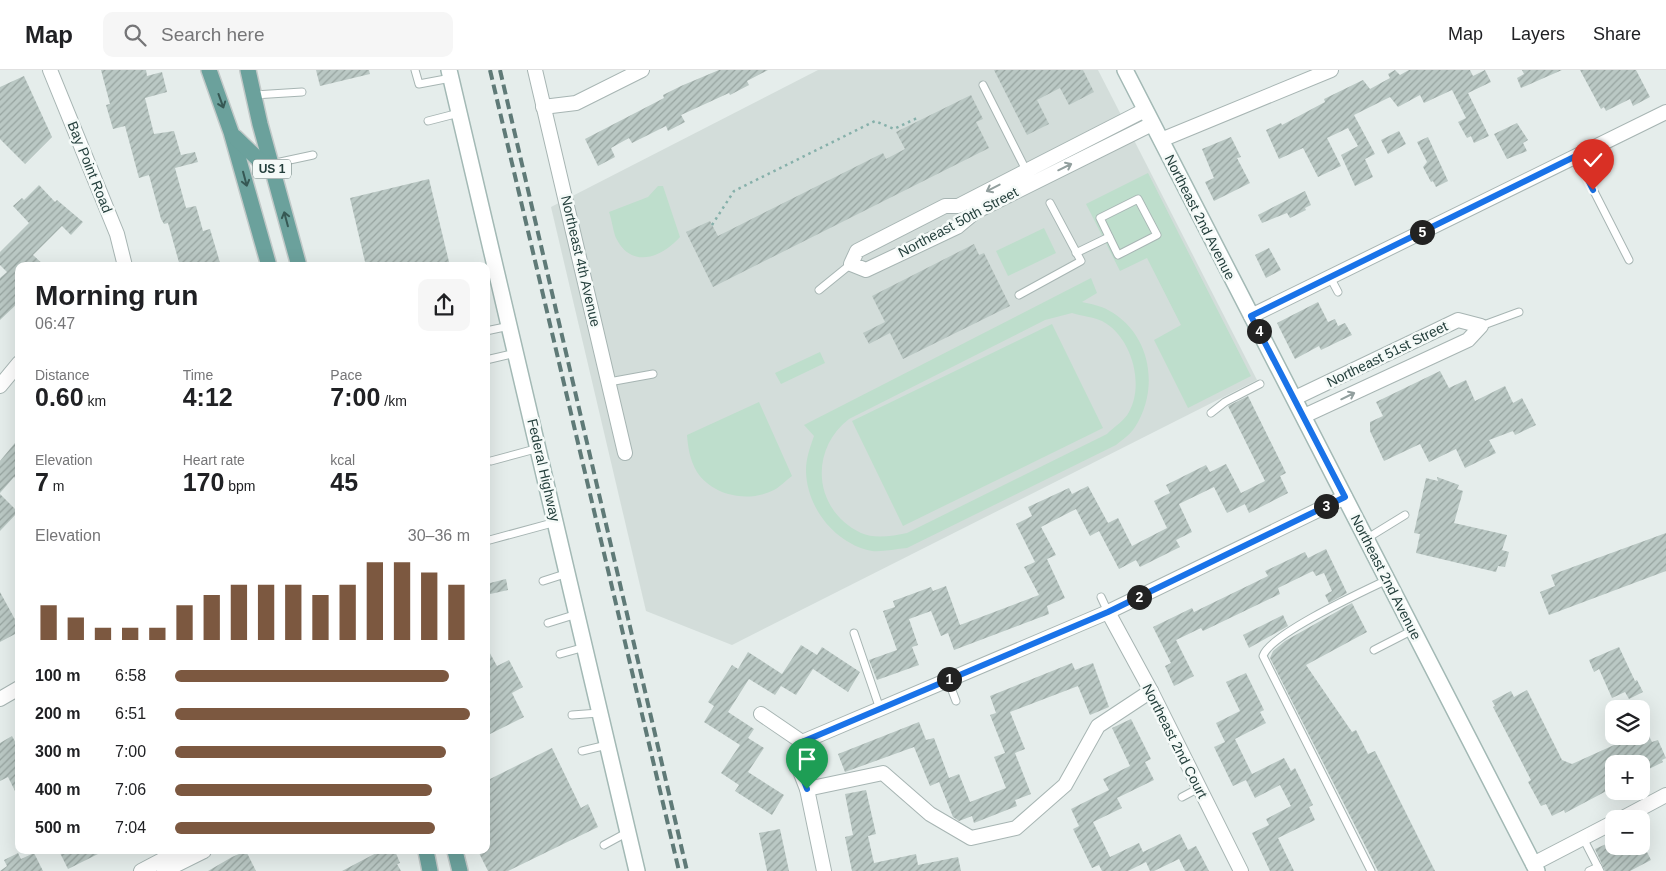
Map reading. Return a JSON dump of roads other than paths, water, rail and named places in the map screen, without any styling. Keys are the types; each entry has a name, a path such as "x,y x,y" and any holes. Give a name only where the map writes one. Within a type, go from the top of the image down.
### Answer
{"main road":[{"name":"US 1","path":"209,70 231,132 268,262"},
{"name":"US 1","path":"248,70 253,96 298,262"},
{"name":"Northeast 2nd Avenue","path":"1125,70 1535,868"},
{"name":"Federal Highway","path":"450,74 539,448 636,871"},
{"path":"231,132 260,161 271,164"},
{"path":"427,854 430,871"},
{"path":"456,854 460,871"}],"street":[{"name":"Bay Point Road","path":"50,70 117,234 122,262"},
{"name":"Northeast 4th Avenue","path":"535,70 625,453"},
{"path":"543,107 576,103 642,70"},
{"path":"1161,140 1331,70"},
{"name":"Northeast 50th Street","path":"1145,110 1030,177 975,212 957,227 866,270 851,264 856,251 945,206 958,206 1030,177 1152,124"},
{"path":"1251,316 1666,112"},
{"name":"Northeast 51st Street","path":"1295,398 1458,320 1481,326 1468,340 1304,416"},
{"path":"1429,333 1438,353"},
{"path":"0,386 15,368"},
{"path":"802,742 1108,612 1345,497"},
{"name":"Northeast 2nd Court","path":"1108,612 1151,691 1241,871"},
{"path":"0,699 15,690"},
{"path":"807,789 883,773 930,814 971,838 1016,828 1065,785 1098,726 1151,691"},
{"path":"761,714 802,742"},
{"path":"802,742 800,771 807,789 824,871"},
{"path":"1638,810 1666,795"},
{"path":"1535,868 1605,827"},
{"path":"141,871 173,854"},
{"path":"164,871 198,854"}],"lane":[{"path":"415,70 419,84 450,74"},
{"path":"983,85 1030,177"},
{"path":"253,96 302,92"},
{"path":"428,121 459,112"},
{"path":"271,164 313,155"},
{"path":"1576,156 1629,260"},
{"path":"1138,199 1157,235 1118,256 1109,237 1100,218 1138,199"},
{"path":"1019,295 1081,261 1050,204"},
{"path":"1076,253 1109,237"},
{"path":"819,290 851,264"},
{"path":"1330,277 1338,292"},
{"name":"Northeast 51st Street","path":"1481,326 1519,312"},
{"path":"490,330 510,326"},
{"path":"490,359 516,353"},
{"path":"609,382 653,374"},
{"path":"1211,413 1225,402 1260,384"},
{"path":"491,461 539,448"},
{"path":"1366,539 1405,516"},
{"path":"490,541 556,522"},
{"path":"543,582 568,573"},
{"path":"1371,871 1263,656 1270,647 1320,613 1387,580"},
{"path":"1101,597 1108,612"},
{"path":"548,623 577,614"},
{"path":"1374,650 1413,630"},
{"path":"854,633 880,709"},
{"path":"560,654 585,647"},
{"path":"948,680 956,701"},
{"path":"572,715 600,713"},
{"path":"582,751 608,745"},
{"path":"1182,797 1199,788"},
{"path":"604,845 628,832"},
{"path":"1583,838 1599,869 1589,871"}],"railway":[{"path":"490,70 679,871"},
{"path":"500,70 687,871"}]}
